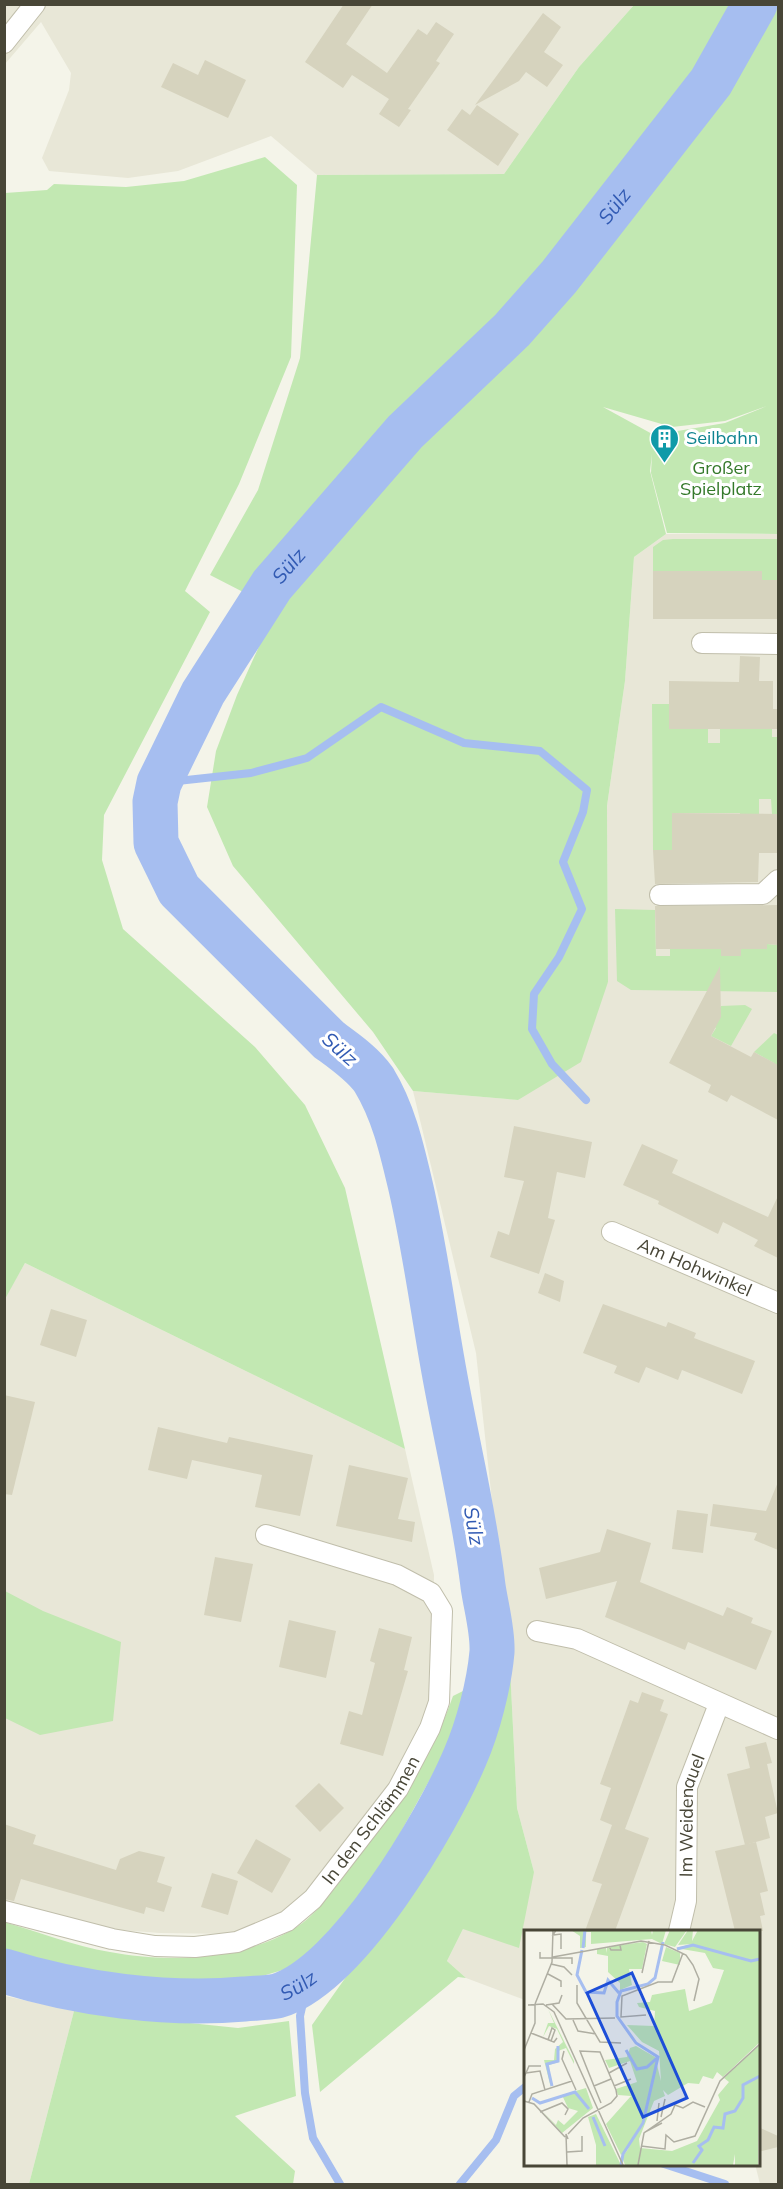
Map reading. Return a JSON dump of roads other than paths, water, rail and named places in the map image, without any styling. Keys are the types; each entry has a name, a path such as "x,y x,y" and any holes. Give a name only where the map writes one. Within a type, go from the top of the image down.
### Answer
{"street":[{"path":"4,43 35,4"},
{"path":"702,644 778,644"},
{"path":"660,895 763,894 778,880"},
{"name":"Am Hohwinkel","path":"612,1232 778,1303"},
{"name":"In den Schlämmen","path":"4,1911 112,1939 155,1946 195,1947 237,1942 287,1921 313,1899 398,1789 430,1728 439,1702 442,1611 431,1593 397,1575 266,1536"},
{"path":"537,1631 577,1639 642,1666 719,1704 778,1729"},
{"name":"Im Weidenauel","path":"679,1930 686,1901 687,1787 719,1704"}],"waterway":[{"name":"Sülz","path":"4,1971 92,1992 154,1999 215,2001 277,1996 304,1982 332,1959 360,1929 412,1856 452,1785 470,1745 488,1678 492,1652 491,1636 475,1529 447,1388 420,1231 397,1132 387,1105 370,1074 329,1040 179,890 156,843 155,802 159,783 203,693 272,585 405,432 512,330 559,277 711,82 755,4"},
{"path":"159,783 251,773 307,758 381,707 464,743 540,751 587,790 583,812 563,862 582,909 559,957 534,994 532,1029 552,1064 586,1100"},
{"path":"308,1981 300,2016 305,2093 313,2138 340,2184"},
{"path":"460,2184 496,2140 514,2096 524,2088"},
{"path":"667,2165 725,2184"}],"place":[{"name":"Seilbahn","path":"665,464"}],"park label":[{"name":"Großer Spielplatz","path":"721,478"}]}
